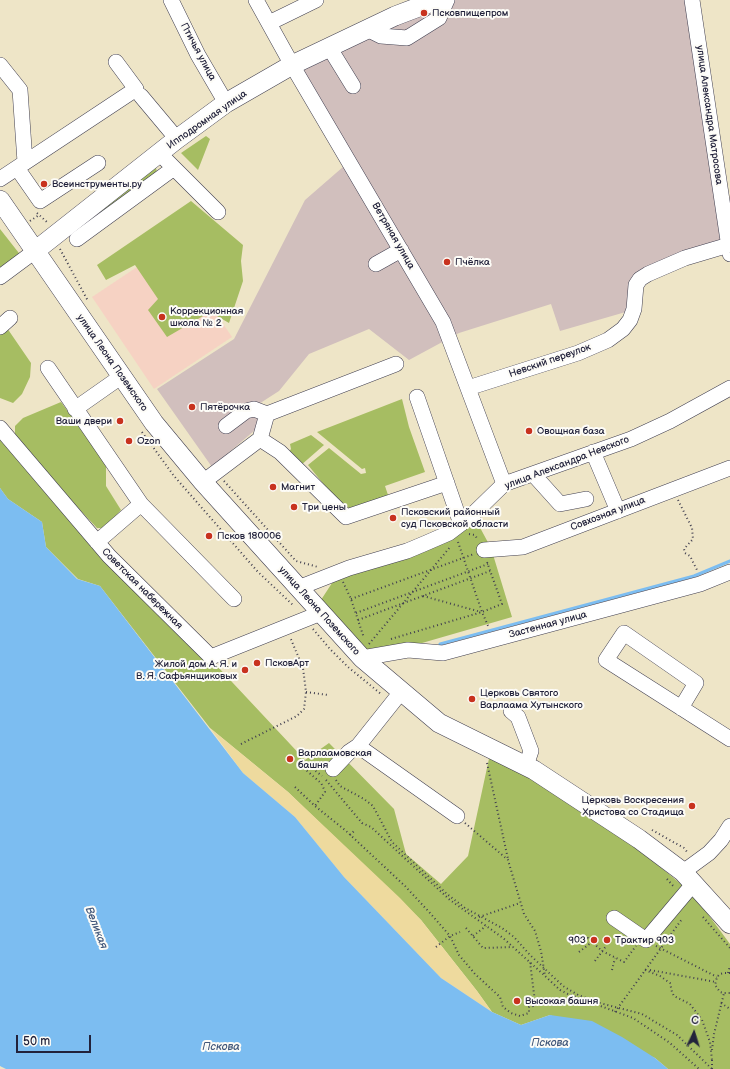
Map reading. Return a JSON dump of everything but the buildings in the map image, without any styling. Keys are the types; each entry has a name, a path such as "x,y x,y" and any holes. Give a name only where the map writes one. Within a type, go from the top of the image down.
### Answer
{"main road":[{"name":"Ипподромная улица","path":"35,251 177,139 226,104 292,65 395,16 437,0"},
{"name":"улица Леона Поземского","path":"0,200 154,424 210,477 298,588 321,613 368,650 401,692 438,723 526,766 639,839 688,877 730,924"}],"street":[{"name":"Птичья улица","path":"171,0 198,55 226,104"},
{"name":"Ветряная улица","path":"256,0 292,65 443,322 504,484"},
{"path":"269,23 316,0"},
{"path":"367,29 381,36 407,38 439,18 447,0"},
{"name":"улица Александра Матросова","path":"692,0 724,177 729,250"},
{"path":"329,48 352,86"},
{"path":"0,179 136,90 116,62"},
{"path":"0,65 20,90 21,165 40,201 98,163"},
{"path":"141,96 177,139"},
{"path":"159,153 218,212"},
{"path":"77,239 174,168"},
{"path":"376,264 401,250"},
{"name":"Невский переулок","path":"468,388 578,353 608,340 623,329 630,320 634,309 636,285 640,279 685,258 729,250"},
{"name":"Ипподромная улица","path":"0,278 35,251"},
{"path":"226,426 254,408 267,414 396,364"},
{"path":"48,368 141,504 234,599"},
{"path":"75,409 122,376"},
{"name":"улица Александра Невского","path":"298,588 338,572 407,551 462,528 470,517 504,484 632,439 670,421 730,388"},
{"path":"417,397 462,528"},
{"path":"210,477 260,439 267,414"},
{"name":"Советская набережная","path":"0,428 109,556 211,656 321,613"},
{"path":"260,439 280,452 346,517 447,483"},
{"path":"593,452 618,511"},
{"name":"Совхозная улица","path":"486,557 523,547 730,468"},
{"path":"533,474 560,504 586,499"},
{"path":"97,542 141,504"},
{"name":"Застенная улица","path":"368,650 408,650 443,653 700,584 730,572"},
{"path":"681,708 696,683 624,633 606,660 681,708 730,739"},
{"path":"332,769 349,752 358,746 401,692"},
{"path":"511,711 518,717 531,751 526,766"},
{"path":"358,746 457,816"},
{"path":"614,918 644,938 697,863 726,843 730,826"}],"path":[{"path":"56,234 60,249 90,303"},
{"path":"210,477 296,561 338,572 351,599 368,650"},
{"path":"673,490 692,528 693,539 684,549 685,553 690,556 697,572"},
{"path":"390,640 482,612 502,604 486,557 475,535 462,528 457,539 470,579 482,612 490,630"},
{"path":"368,650 404,602 452,545"},
{"path":"351,599 464,558 486,557"},
{"path":"356,612 468,571 486,557"},
{"path":"358,620 491,571"},
{"path":"422,596 482,612"},
{"path":"242,744 297,716 304,709 306,692 303,668 286,627"},
{"path":"306,692 328,694"},
{"path":"483,745 508,860 524,914 535,931 541,950 545,976"},
{"path":"315,806 325,792 321,783 306,770 304,762 323,776 362,822 371,827 450,900 514,947 560,990 614,1012 634,1018 670,1043 699,1069"},
{"path":"332,769 332,775 340,786 373,806 392,842 401,851 447,894 465,908 502,928 514,937 530,955 563,986 578,995 600,1003 642,1014 677,1035 712,1069"},
{"path":"296,787 315,806 350,835 405,886 450,936 459,955 475,974 500,997 503,1006 511,1013 520,1016 529,1013 530,1007 534,1006 535,1002 530,962"},
{"path":"457,816 508,860"},
{"path":"359,825 362,822"},
{"path":"350,835 355,830"},
{"path":"480,917 520,903"},
{"path":"701,915 730,948"},
{"path":"614,1012 683,917"},
{"path":"473,936 486,926"},
{"path":"466,928 483,948 514,947"},
{"path":"436,947 450,936 460,932"},
{"path":"576,940 579,942 588,938 602,951 624,962 644,938 660,949 717,977"},
{"path":"579,952 592,942"},
{"path":"595,961 606,946"},
{"path":"612,970 614,958"},
{"path":"730,966 729,973 724,972 717,977 716,982 717,989 724,994 730,993"},
{"path":"645,970 716,982"},
{"path":"645,970 660,976 670,983 674,996 690,1004 698,1014 702,1020 710,1042 712,1060"},
{"path":"712,1069 714,1034 724,994"},
{"path":"721,1003 730,1009"}],"shaded area":[{"name":"Псковпищепром","path":"450,0 690,0 726,243 630,282 636,309 560,331 551,304 459,333 409,360 369,329 309,354 279,391 251,409 262,424 212,467 157,389 234,339 305,200 351,160 298,69"},
{"name":"Коррекционная школа № 2","path":"170,245 232,337 154,389 92,297"}],"green space":[{"path":"206,136 210,139 198,170 181,153"},
{"path":"155,164 157,172 100,214 97,209"},
{"path":"191,201 243,245 241,261 243,281 229,323 210,312 167,337 148,310 158,299 135,265 106,280 97,265"},
{"path":"0,229 22,257 2,269 0,267"},
{"path":"7,328 31,363 30,377 22,394 13,403 0,398 0,335"},
{"path":"402,399 409,427 425,472 385,486 389,498 347,513 308,465 329,448 361,474 366,473 365,468 362,469 317,432"},
{"path":"61,402 106,463 106,486 121,510 105,528 97,528 15,441 15,426 23,418"},
{"path":"0,434 305,760 329,743 394,809 406,854 441,884 468,856 490,754 607,823 693,894 730,944 730,1069 668,1069 655,1058 550,1015 521,1025 492,1012 421,920 288,792 210,728 100,586 78,579 46,547 42,522 8,499 0,488"},
{"path":"311,435 324,445 300,466 288,453 291,449 290,444"},
{"path":"477,522 491,548 512,617 422,643 364,654 319,603 334,580 411,557"}],"sand":[{"path":"210,728 288,792 400,898 421,920 492,1012 441,978 344,877 295,817 243,773"}],"water":[{"path":"0,488 8,499 42,522 46,547 77,579 100,586 243,773 295,817 344,877 441,978 492,1012 521,1025 550,1015 592,1021 622,1037 655,1058 668,1069 6,1069 0,1066"}],"waterway":[{"path":"440,644 694,576 730,561"}],"place":[{"name":"Псковпищепром","path":"424,13"},
{"name":"Всеинструменты.ру","path":"44,184"},
{"name":"Пчёлка","path":"447,262"},
{"name":"Коррекционная школа № 2","path":"162,317"},
{"name":"Пятёрочка","path":"192,407"},
{"name":"Ваши двери","path":"120,421"},
{"name":"Овощная база","path":"529,431"},
{"name":"Ozon","path":"129,441"},
{"name":"Магнит","path":"273,487"},
{"name":"Три цены","path":"294,507"},
{"name":"Псковский районный суд Псковской области","path":"393,518"},
{"name":"Псков 180006","path":"209,536"},
{"name":"ПсковАрт","path":"257,663"},
{"name":"Жилой дом А. Я. и В. Я. Сафьянщиковых","path":"245,670"},
{"name":"Церковь Святого Варлаама Хутынского","path":"472,699"},
{"name":"Варлаамовская башня","path":"290,759"},
{"name":"Церковь Воскресения Христова со Стадища","path":"692,806"},
{"name":"903","path":"594,940"},
{"name":"Трактир 903","path":"607,940"},
{"name":"Высокая башня","path":"517,1001"}],"water label":[{"name":"Великая","path":"96,928"},
{"name":"Пскова","path":"550,1043"},
{"name":"Пскова","path":"221,1047"}]}
